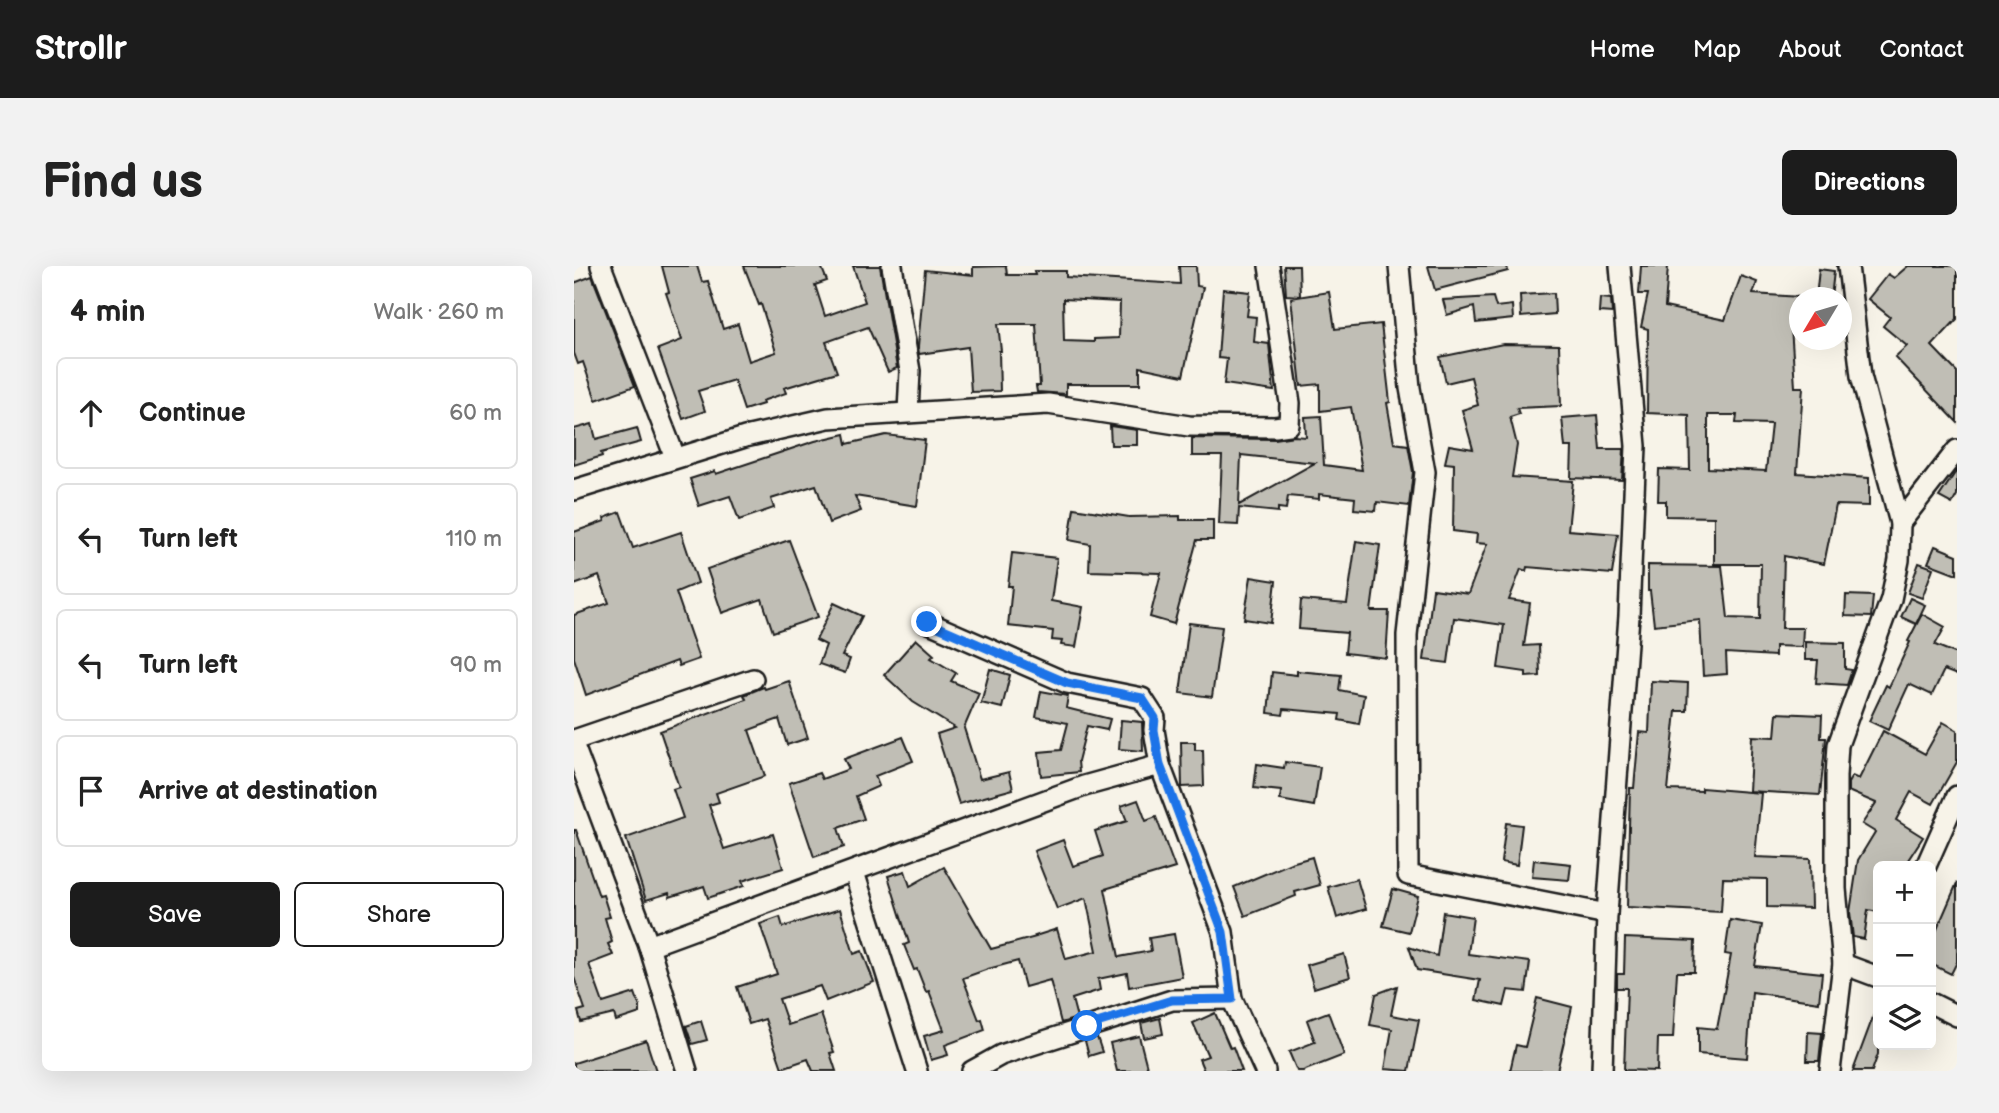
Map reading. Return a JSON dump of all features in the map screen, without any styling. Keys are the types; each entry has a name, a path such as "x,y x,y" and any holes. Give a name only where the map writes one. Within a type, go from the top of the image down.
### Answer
{"street":[{"path":"601,266 674,457"},
{"path":"892,266 911,371 908,412"},
{"path":"574,490 674,457 828,418 1048,404 1189,426 1289,425 1290,402 1269,266"},
{"path":"1399,266 1410,388 1425,472 1407,635 1408,875 1607,914"},
{"path":"1602,1071 1607,914 1629,617 1636,446 1619,266"},
{"path":"1830,1071 1843,964 1836,889 1838,745 1891,599 1899,560 1899,523 1861,376 1848,266"},
{"path":"1899,523 1957,450"},
{"path":"927,622 1067,683 1142,698 1155,718 1154,730 1160,765 1223,932 1232,999 1265,1071"},
{"path":"574,740 752,678"},
{"path":"574,746 649,946 688,1071"},
{"path":"649,946 1084,786 1160,765"},
{"path":"1928,861 1957,796"},
{"path":"854,872 917,1071"},
{"path":"1843,964 1873,974"},
{"path":"972,1071 1001,1055 1172,1000 1232,999"},
{"path":"1936,1006 1957,1016"}],"building":[{"path":"662,266 697,266 702,282 708,281 723,329 738,324 749,361 776,352 761,304 759,305 744,266 821,266 827,281 815,285 825,316 865,302 853,266 880,266 897,368 888,372 868,327 826,342 837,372 784,388 786,393 744,410 734,380 698,391 705,411 683,419 658,349 682,340 666,293 669,292"},
{"path":"1006,266 1007,275 1035,275 1034,271 1066,271 1066,277 1180,284 1179,266 1196,266 1197,286 1203,287 1183,376 1140,367 1140,384 1066,384 1066,394 1037,392 1036,386 1040,386 1036,324 998,324 1001,351 1000,391 971,392 968,347 919,354 918,346 925,270 973,275 973,267","holes":["1063,299 1120,302 1119,338 1094,339 1094,342 1064,341"]},
{"path":"1284,266 1299,266 1300,296 1286,295"},
{"path":"1428,266 1507,266 1508,271 1435,290"},
{"path":"1641,266 1668,266 1665,307 1725,320 1741,276 1757,282 1753,294 1789,296 1789,350 1793,350 1795,387 1803,387 1797,473 1869,478 1869,506 1836,505 1824,564 1784,556 1782,628 1803,628 1802,647 1775,646 1775,656 1726,653 1727,674 1703,676 1700,620 1654,625 1648,591 1648,565 1722,566 1728,618 1760,619 1761,564 1714,564 1714,517 1666,516 1666,501 1658,501 1659,469 1690,470 1689,415 1647,413 1648,329 1641,327 1648,294 1639,294","holes":["1708,415 1737,415 1736,423 1771,424 1766,471 1708,468"]},
{"path":"1908,266 1957,266 1957,319 1932,346 1957,372 1957,422 1895,357 1907,346 1883,326 1890,317 1868,299 1888,274 1894,278"},
{"path":"1819,269 1834,271 1832,287 1817,287"},
{"path":"592,276 635,386 596,400 583,362 578,364 574,353 574,283"},
{"path":"1223,289 1250,292 1247,316 1256,317 1254,342 1269,344 1274,391 1224,384 1227,359 1218,358"},
{"path":"1329,292 1335,329 1381,324 1390,402 1387,403 1394,443 1408,445 1413,472 1409,506 1377,502 1376,511 1354,509 1355,498 1319,494 1319,499 1288,496 1286,509 1278,508 1278,512 1239,508 1238,525 1219,524 1222,456 1192,456 1192,438 1306,437 1305,417 1321,416 1324,465 1362,470 1351,407 1320,411 1320,384 1301,386 1291,298","holes":["1241,455 1315,463 1239,505"]},
{"path":"1554,293 1555,314 1521,317 1520,295"},
{"path":"1493,297 1496,307 1512,305 1513,319 1476,323 1474,307 1447,315 1443,300"},
{"path":"1600,298 1611,299 1612,313 1599,312"},
{"path":"1503,344 1559,345 1561,406 1517,408 1519,414 1510,417 1517,445 1512,477 1573,481 1568,530 1618,534 1612,574 1527,567 1526,571 1521,569 1509,600 1530,603 1524,646 1539,645 1540,676 1526,677 1526,672 1498,668 1504,625 1454,618 1448,663 1424,660 1433,589 1468,594 1487,544 1476,543 1477,534 1453,531 1454,464 1445,463 1449,445 1473,449 1462,410 1478,405 1471,377 1446,383 1440,357"},
{"path":"1597,415 1600,449 1624,449 1622,480 1571,478 1572,447 1565,447 1562,418"},
{"path":"592,424 596,439 637,428 641,442 601,453 602,456 574,465 574,429"},
{"path":"1110,426 1137,430 1137,445 1111,445"},
{"path":"845,434 847,444 886,435 925,440 917,506 855,496 861,511 829,523 816,485 771,499 774,508 739,520 730,496 699,506 690,479 715,471 716,474 815,441"},
{"path":"1957,470 1957,495 1952,504 1939,497"},
{"path":"1074,508 1129,517 1180,516 1180,520 1213,520 1213,540 1197,540 1174,624 1150,617 1161,573 1089,571 1090,544 1069,540"},
{"path":"620,512 633,548 681,532 698,583 676,592 699,659 679,666 677,661 586,695 574,658 574,615 609,603 599,576 574,585 574,532 605,521 604,518"},
{"path":"789,540 818,617 773,632 762,599 722,613 707,569"},
{"path":"1356,541 1380,545 1371,611 1389,611 1386,658 1345,653 1347,633 1299,629 1301,600 1347,604"},
{"path":"1935,546 1957,555 1957,574 1928,563"},
{"path":"1012,553 1057,558 1051,601 1083,607 1076,647 1061,645 1062,641 1052,640 1053,631 1008,626 1012,586 1008,586"},
{"path":"1919,563 1933,568 1922,598 1908,593"},
{"path":"1251,577 1276,581 1271,623 1244,619"},
{"path":"1846,595 1873,596 1871,617 1845,616"},
{"path":"1910,598 1925,605 1916,624 1901,617"},
{"path":"834,603 862,616 842,656 850,659 845,673 819,664 826,645 816,640"},
{"path":"1922,614 1945,627 1935,645 1957,654 1957,675 1944,670 1932,695 1909,684 1888,730 1869,721 1886,685 1889,687"},
{"path":"1189,623 1222,627 1212,697 1180,693"},
{"path":"916,639 934,655 931,658 956,673 951,681 979,693 964,728 980,779 1009,772 1013,789 959,804 937,734 955,728 913,702 884,675"},
{"path":"1805,642 1845,643 1845,669 1852,670 1847,685 1816,683 1818,660 1805,660"},
{"path":"990,669 1010,675 1002,708 981,703"},
{"path":"1297,671 1341,675 1339,690 1364,695 1359,724 1339,720 1340,714 1284,709 1283,715 1268,713 1272,672 1297,675"},
{"path":"789,681 808,738 787,745 779,719 749,730 765,776 716,793 719,802 709,805 724,849 773,834 783,868 742,881 744,886 708,898 704,886 670,897 669,893 646,900 626,838 683,818 673,789 679,787 660,731 746,699 744,695 761,688"},
{"path":"1651,681 1688,683 1687,711 1676,711 1668,790 1702,791 1702,788 1761,793 1755,857 1810,859 1811,908 1767,907 1767,879 1723,878 1721,912 1627,907 1630,788 1634,788 1639,732 1649,733"},
{"path":"1041,691 1068,696 1066,708 1110,719 1107,730 1087,726 1078,761 1079,772 1041,776 1039,752 1061,750 1068,723 1036,717"},
{"path":"1777,713 1822,715 1821,738 1826,738 1820,795 1749,791 1752,736 1775,737"},
{"path":"1121,720 1142,722 1143,751 1119,749"},
{"path":"1943,722 1957,730 1957,762 1933,804 1911,792 1896,820 1923,837 1907,861 1873,861 1873,911 1868,910 1864,939 1853,937 1850,912 1858,860 1875,832 1862,824 1876,803 1848,791 1848,783 1852,776 1859,779 1883,731 1925,754"},
{"path":"903,737 913,761 875,776 879,786 856,796 864,819 838,828 844,847 814,857 789,783 819,773 822,779 849,769 844,759"},
{"path":"1181,742 1195,742 1195,750 1203,750 1204,786 1182,787"},
{"path":"1285,762 1320,767 1314,806 1280,800 1281,791 1254,788 1257,764 1284,768"},
{"path":"1138,800 1146,821 1156,817 1175,868 1105,889 1119,957 1151,951 1149,938 1174,934 1182,977 1129,987 1127,973 1098,979 1100,990 1072,999 1077,1018 1061,1023 1050,980 1025,987 1018,961 988,969 963,978 985,1030 945,1045 948,1055 931,1060 924,1036 944,1030 929,991 926,992 917,969 914,970 904,945 909,943 888,876 905,871 910,886 944,867 991,949 1057,929 1066,959 1097,951 1086,898 1057,909 1034,851 1063,840 1073,866 1103,856 1095,831 1127,821 1121,806"},
{"path":"1506,823 1522,825 1517,865 1501,862"},
{"path":"574,830 599,896 603,895 610,917 605,918 612,942 608,944 613,955 589,964 603,1003 635,993 640,1007 640,1013 616,1021 614,1014 581,1022 578,1011 585,1009 574,977"},
{"path":"1312,857 1320,885 1295,892 1296,896 1245,916 1234,887"},
{"path":"1534,860 1571,864 1569,880 1532,877"},
{"path":"1357,879 1366,909 1337,918 1328,887"},
{"path":"1957,883 1957,962 1951,974 1936,966 1936,932"},
{"path":"1393,889 1418,896 1409,932 1383,926"},
{"path":"840,909 854,954 862,951 874,982 826,1001 820,986 779,999 788,1025 821,1014 834,1052 830,1053 836,1071 813,1071 808,1059 782,1068 765,1019 749,1024 737,987 777,974 760,924 780,917 783,927"},
{"path":"1443,912 1473,917 1468,954 1530,962 1526,992 1508,990 1504,1006 1476,1000 1480,980 1417,970 1409,947 1437,956"},
{"path":"1730,920 1762,925 1755,966 1822,973 1819,1002 1752,992 1747,1058 1698,1054 1698,1027 1717,1029 1731,955 1725,954"},
{"path":"1625,938 1695,941 1694,972 1677,972 1673,1038 1658,1038 1657,1071 1624,1070 1627,988 1617,988 1617,974 1624,974"},
{"path":"1344,954 1350,977 1314,988 1307,965"},
{"path":"1397,986 1391,1015 1419,1020 1409,1071 1385,1069 1392,1029 1370,1025 1376,994"},
{"path":"1537,998 1572,1007 1557,1071 1510,1071 1516,1045 1525,1047"},
{"path":"1328,1012 1344,1055 1297,1071 1289,1052 1315,1042 1307,1020"},
{"path":"1215,1013 1242,1071 1204,1071 1199,1059 1208,1056 1193,1023"},
{"path":"1873,1017 1873,1050 1878,1050 1878,1054 1872,1071 1853,1071"},
{"path":"1160,1018 1163,1034 1144,1038 1141,1023"},
{"path":"701,1021 707,1040 692,1044 686,1026"},
{"path":"1808,1032 1822,1033 1819,1061 1807,1061"},
{"path":"1139,1036 1148,1071 1117,1071 1110,1043"},
{"path":"1097,1037 1102,1052 1089,1056 1085,1041"},
{"path":"646,1040 656,1071 574,1071 574,1063"}],"route":[{"path":"927,622 1067,683 1142,698 1155,718 1154,730 1160,765 1223,932 1232,999 1172,1000 1087,1026"}]}
